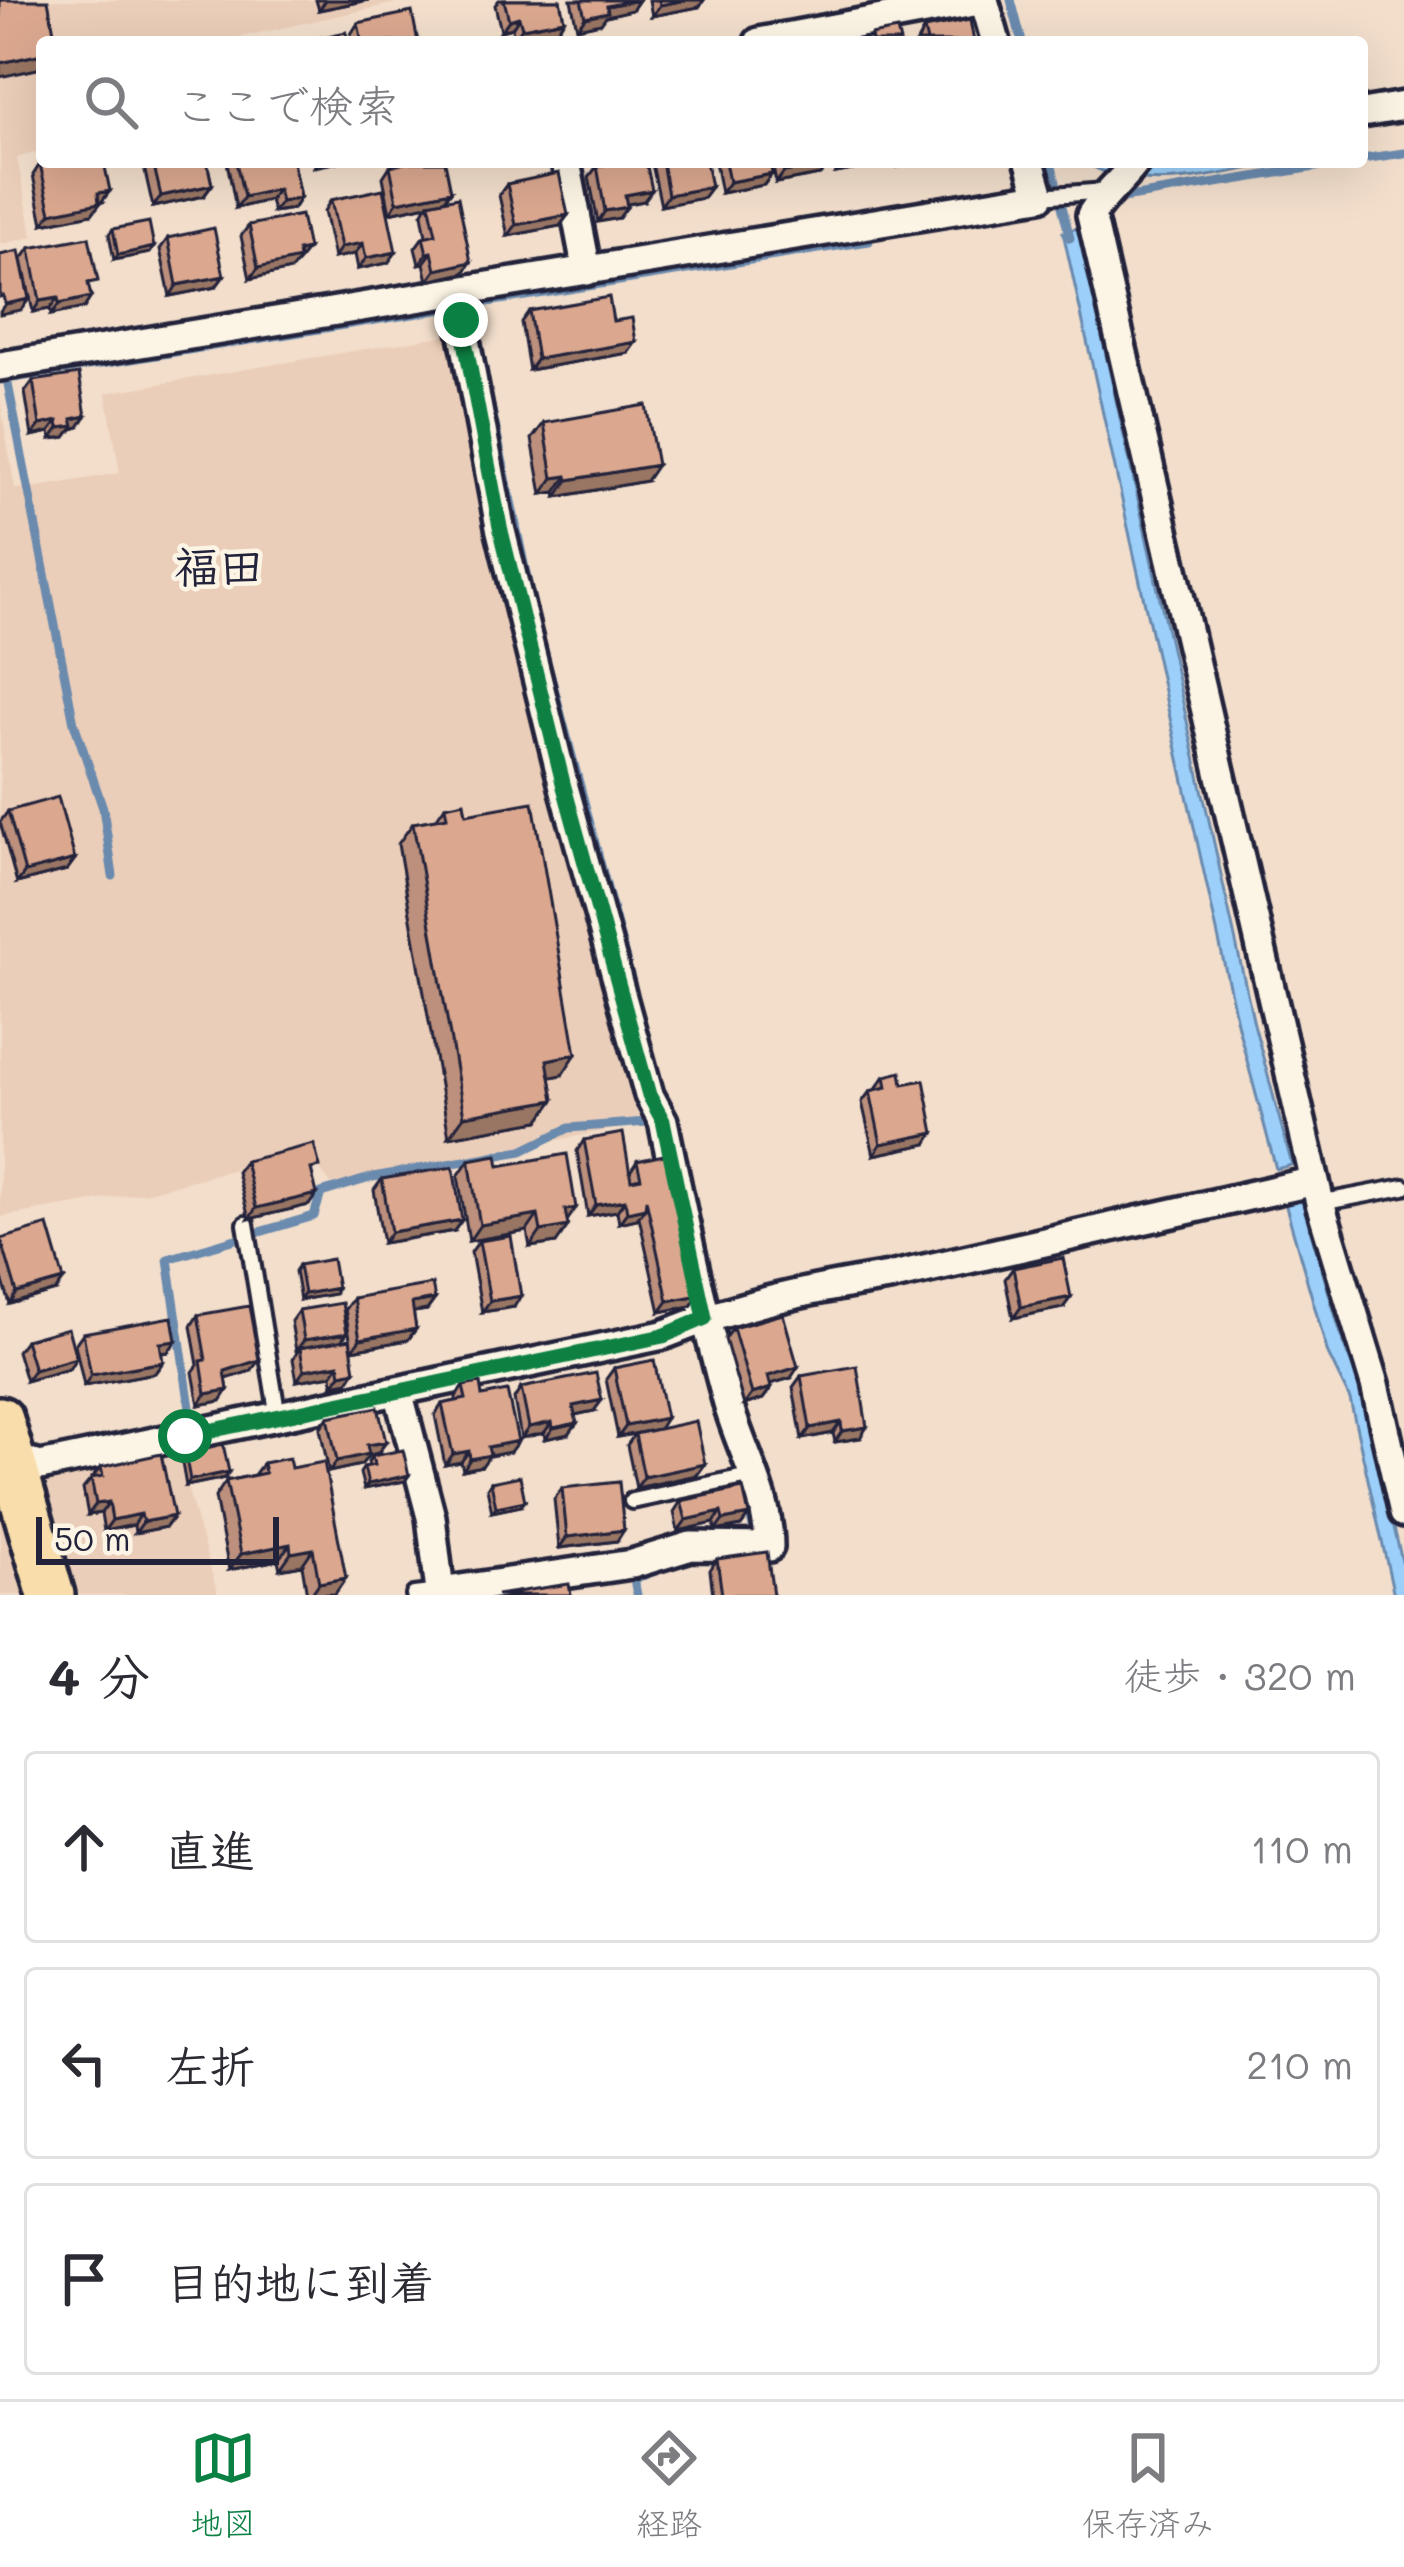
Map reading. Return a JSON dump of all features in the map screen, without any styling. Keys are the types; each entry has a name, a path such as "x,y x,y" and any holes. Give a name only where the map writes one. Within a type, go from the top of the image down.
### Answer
{"highway":[{"path":"3,1443 51,1595"}],"street":[{"path":"791,36 984,0 994,36"},
{"path":"1368,112 1404,106"},
{"path":"567,168 586,271"},
{"path":"0,366 459,306 586,271 1046,196 1033,168"},
{"path":"1121,179 1091,215 1303,1190 1376,1384 1404,1513"},
{"path":"401,1401 430,1517 427,1593 632,1564 699,1546 769,1547 769,1520 743,1477 663,1121 649,1095 564,787 500,527 459,306"},
{"path":"3,1443 40,1466 278,1417 401,1401 663,1336 705,1318 819,1287 1303,1190"}],"lane":[{"path":"1046,196 1072,195 1121,179"},
{"path":"1303,1190 1404,1187"},
{"path":"245,1224 278,1417"},
{"path":"632,1501 743,1477"}],"shaded area":[{"path":"0,0 409,0 245,36 36,36 36,152 17,158 33,237 0,244"},
{"path":"447,335 486,533 640,1124 331,1184 318,1167 314,1148 152,1191 0,1217 0,400 15,489 38,487 120,473 106,393"},
{"path":"175,1445 218,1595 79,1595 44,1473"},
{"path":"0,1512 23,1595 0,1595"}],"water":[{"path":"1097,168 1253,168 1157,181"},
{"path":"1078,228 1254,1024 1292,1165 1276,1169 1238,1027 1063,232"},
{"path":"1301,1198 1361,1388 1404,1570 1404,1595 1394,1595 1350,1399 1328,1354 1285,1203"}],"building":[{"path":"0,0 48,0 55,36 36,36 36,55 0,63"},
{"path":"504,0 560,0 564,20 522,28 519,17 509,20"},
{"path":"581,0 635,0 585,17"},
{"path":"412,12 417,36 361,36 358,23"},
{"path":"970,20 973,36 926,36 924,29"},
{"path":"897,30 898,36 871,36"},
{"path":"41,168 105,168 110,191 98,193 99,203 51,213"},
{"path":"154,168 208,168 212,185 161,196"},
{"path":"237,168 294,168 300,198 281,202 278,189 244,197"},
{"path":"390,168 446,168 451,191 397,202"},
{"path":"597,168 647,168 652,190 625,195 627,207 605,211"},
{"path":"663,168 707,168 711,187 668,195"},
{"path":"726,168 771,168 772,174 729,182"},
{"path":"559,173 568,215 516,225 507,184"},
{"path":"383,189 396,252 366,258 363,243 341,247 331,200"},
{"path":"458,197 471,262 436,270 423,237 436,234 429,203"},
{"path":"301,215 308,249 298,251 299,259 258,268 249,225"},
{"path":"149,222 154,247 118,255 113,229"},
{"path":"214,228 224,276 177,285 168,238"},
{"path":"89,237 98,281 88,283 91,297 59,304 58,298 40,301 30,248"},
{"path":"19,251 29,299 5,304 0,297 0,255"},
{"path":"609,297 613,321 632,318 636,342 537,359 529,311"},
{"path":"79,374 86,416 72,419 74,426 59,428 58,421 40,425 33,381"},
{"path":"646,405 657,465 568,480 567,476 553,478 544,423"},
{"path":"58,797 75,859 25,872 8,811"},
{"path":"464,802 466,814 533,802 576,1054 547,1060 554,1100 464,1116 413,823 447,817 445,806"},
{"path":"901,1072 903,1084 924,1080 934,1133 881,1144 870,1091 887,1087 885,1076"},
{"path":"623,1133 631,1180 641,1178 637,1161 668,1154 699,1295 668,1301 646,1199 645,1208 627,1212 625,1200 596,1205 584,1140"},
{"path":"314,1144 320,1167 311,1169 317,1194 256,1208 245,1161"},
{"path":"567,1154 576,1208 565,1210 568,1226 541,1231 538,1215 480,1225 469,1160 497,1155 499,1166"},
{"path":"453,1167 462,1220 391,1232 382,1179"},
{"path":"48,1225 64,1280 17,1293 1,1239"},
{"path":"511,1236 521,1296 490,1301 479,1241"},
{"path":"1063,1258 1071,1297 1021,1307 1013,1268"},
{"path":"332,1259 337,1288 304,1294 299,1265"},
{"path":"432,1284 435,1299 412,1303 416,1329 360,1339 353,1298"},
{"path":"342,1303 347,1333 304,1340 299,1310"},
{"path":"249,1306 259,1360 225,1371 228,1390 206,1394 198,1315"},
{"path":"783,1314 798,1367 768,1376 771,1388 752,1394 733,1328"},
{"path":"172,1317 176,1341 160,1343 163,1362 91,1375 83,1333"},
{"path":"68,1328 76,1358 34,1370 25,1340"},
{"path":"350,1339 355,1371 341,1374 339,1364 304,1370 300,1348"},
{"path":"654,1360 666,1418 626,1426 614,1368"},
{"path":"857,1366 867,1427 842,1431 841,1422 810,1428 801,1376"},
{"path":"596,1373 602,1400 573,1406 577,1423 529,1427 521,1388"},
{"path":"480,1383 482,1396 507,1391 518,1441 488,1447 490,1455 470,1459 469,1451 453,1454 442,1404 466,1399 463,1386"},
{"path":"378,1407 386,1442 367,1445 369,1454 337,1461 328,1417"},
{"path":"696,1421 705,1464 644,1477 635,1434"},
{"path":"223,1444 229,1472 190,1480 185,1453"},
{"path":"403,1450 409,1475 368,1484 364,1467 374,1465 372,1456"},
{"path":"161,1454 174,1516 143,1522 141,1514 112,1520 109,1502 96,1504 91,1478 103,1476 101,1467"},
{"path":"289,1458 291,1468 324,1462 346,1578 319,1583 313,1549 291,1553 290,1544 241,1554 226,1481 265,1473 263,1463"},
{"path":"520,1476 525,1501 496,1507 491,1482"},
{"path":"619,1482 624,1530 567,1537 562,1488"},
{"path":"743,1488 749,1515 723,1520 721,1512 686,1520 681,1501"},
{"path":"767,1552 773,1595 722,1595 717,1559"},
{"path":"569,1584 571,1595 497,1595"}],"waterway":[{"path":"1011,0 1020,36"},
{"path":"1368,158 1404,153"},
{"path":"1052,168 1070,238"},
{"path":"1123,198 1309,168"},
{"path":"0,380 869,241"},
{"path":"485,377 533,607"},
{"path":"7,379 74,723 103,808 113,876"},
{"path":"540,635 631,979"},
{"path":"193,1428 168,1259 314,1216 321,1193 373,1177 522,1151 569,1128 647,1122 652,1110"},
{"path":"743,1481 756,1541"},
{"path":"637,1595 634,1579 658,1570"}],"district":[{"name":"福田","path":"219,567"}],"route":[{"path":"185,1436 663,1336 705,1318 663,1121 649,1095 564,787 500,527 461,320"}]}
